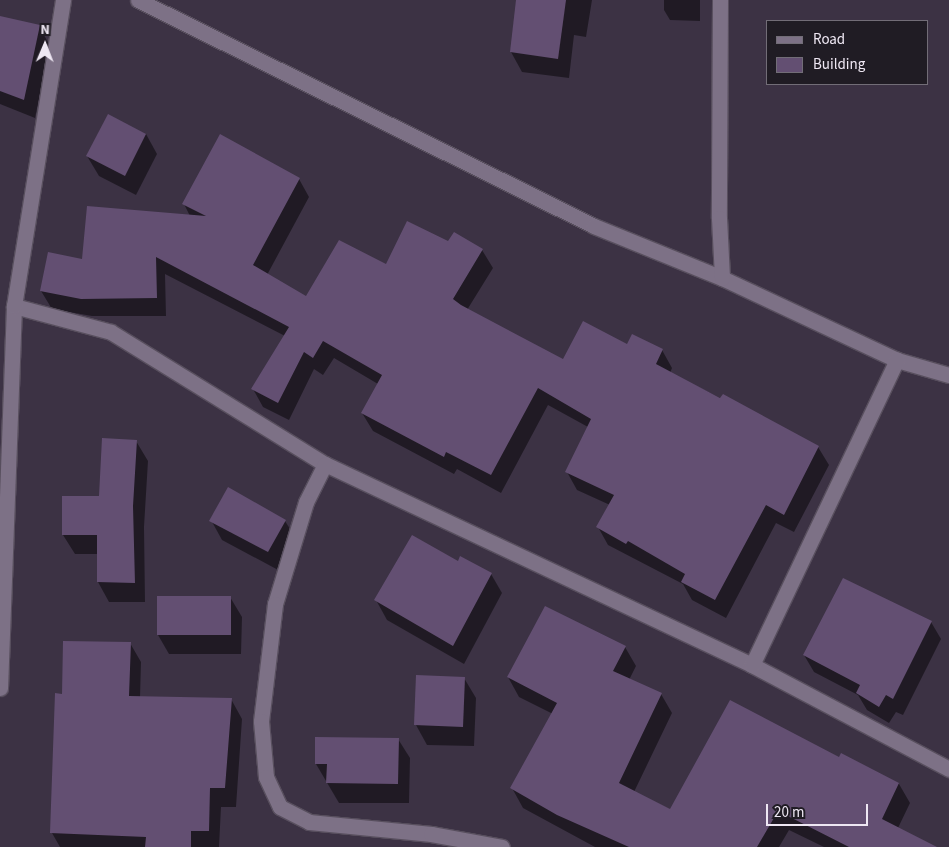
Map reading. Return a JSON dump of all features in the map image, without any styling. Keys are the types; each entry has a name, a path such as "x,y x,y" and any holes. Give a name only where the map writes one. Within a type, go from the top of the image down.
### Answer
{"street":[{"path":"0,688 14,306 63,0"},
{"path":"138,0 594,226 722,278 897,360 949,375"},
{"path":"720,0 719,218 722,278"},
{"path":"14,306 111,332 325,464 752,665 949,769"},
{"path":"752,665 897,360"},
{"path":"325,464 306,502 275,604 262,722 266,777 280,807 309,822 431,834 502,847"}],"building":[{"path":"516,0 566,0 558,59 510,52"},
{"path":"0,16 40,25 24,100 0,91"},
{"path":"108,114 146,134 125,176 86,156"},
{"path":"220,134 300,178 253,265 306,296 339,240 386,264 407,221 448,241 454,232 483,249 453,299 461,305 563,359 583,321 627,344 632,334 663,349 656,364 720,398 723,394 819,446 784,515 766,505 715,600 681,582 685,574 628,541 626,544 596,527 614,495 565,472 591,419 538,388 491,475 446,452 444,457 361,413 382,375 323,341 313,358 304,352 278,403 251,389 289,327 156,257 157,298 81,299 40,291 48,252 82,259 87,206 206,216 182,204"},
{"path":"102,438 137,440 133,506 135,583 97,582 97,535 62,535 62,496 99,496"},
{"path":"228,487 286,520 268,552 209,521"},
{"path":"412,535 458,561 460,556 492,573 453,646 374,600"},
{"path":"843,578 932,621 893,699 886,695 879,707 856,693 860,685 803,655"},
{"path":"157,596 231,596 231,635 157,635"},
{"path":"545,606 626,646 613,671 662,693 619,783 670,809 730,700 839,757 841,753 899,783 882,819 937,847 849,847 778,811 757,847 629,847 557,815 510,788 557,703 507,677"},
{"path":"63,641 131,642 129,696 232,698 225,788 210,788 209,831 191,831 191,847 145,847 146,837 50,833 55,693 62,694"},
{"path":"416,675 465,677 463,727 414,725"},
{"path":"315,737 399,738 398,784 326,783 327,764 315,764"}]}
